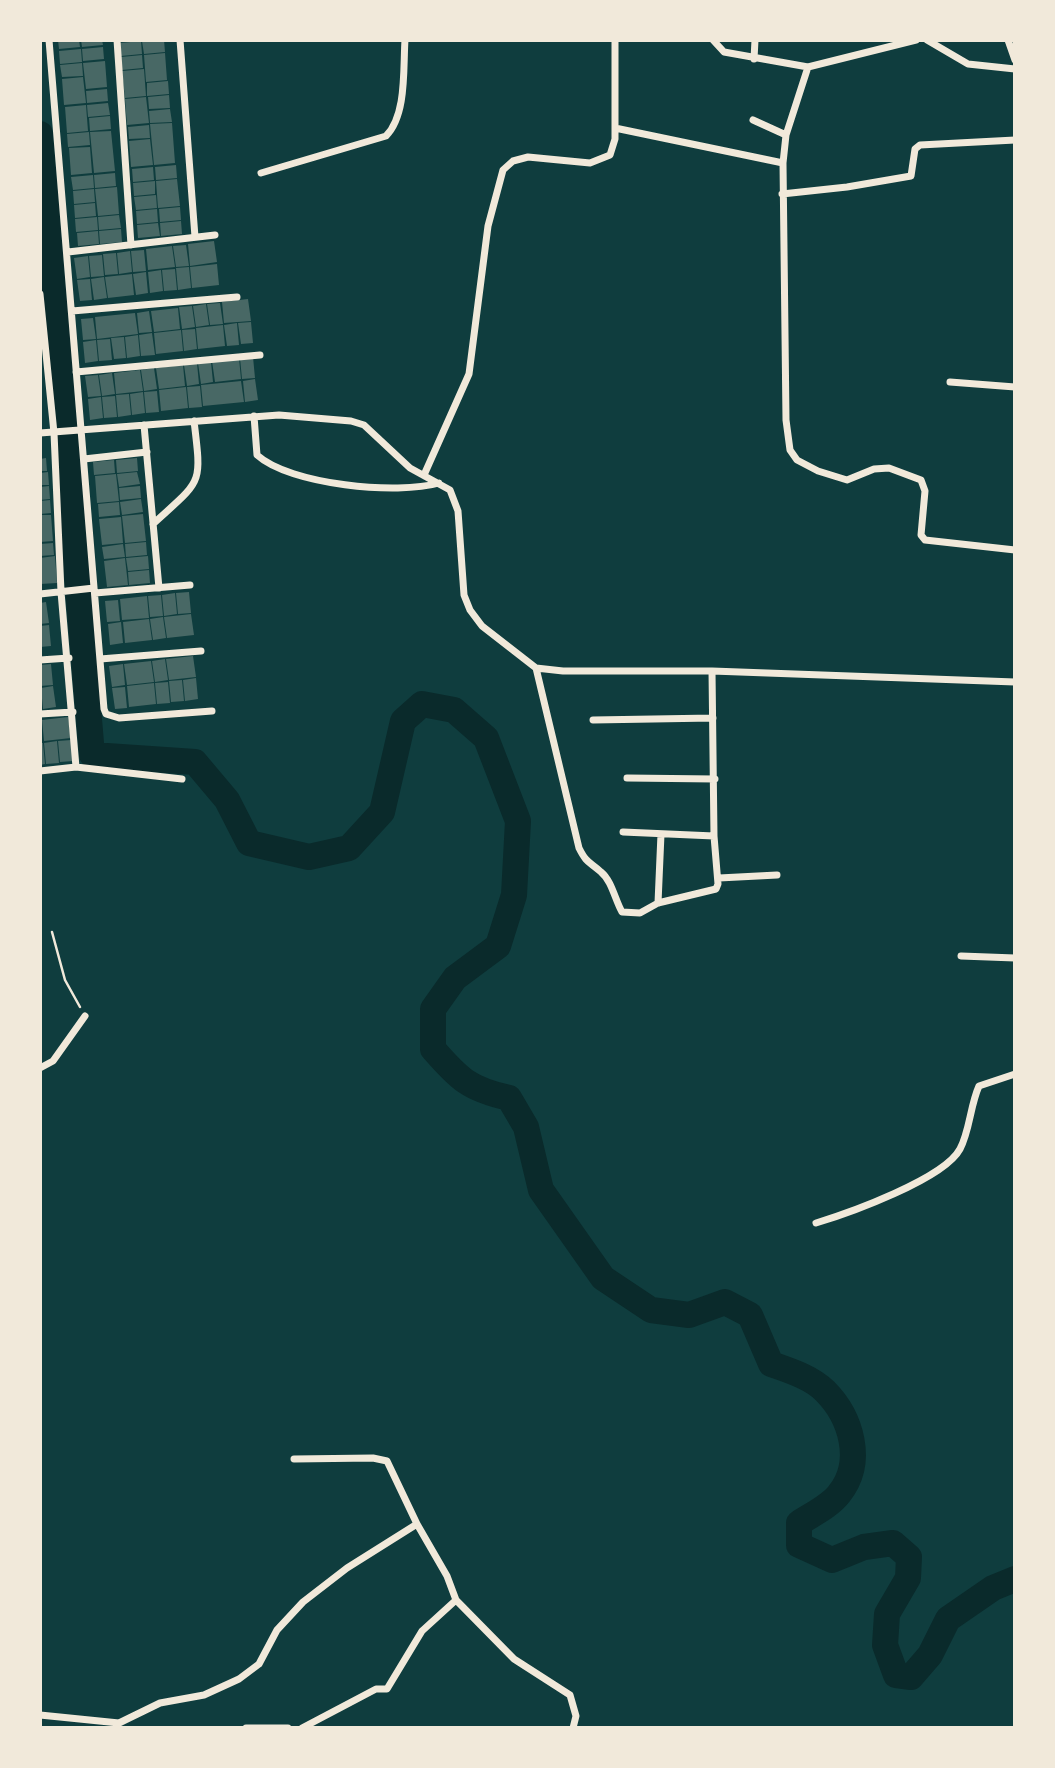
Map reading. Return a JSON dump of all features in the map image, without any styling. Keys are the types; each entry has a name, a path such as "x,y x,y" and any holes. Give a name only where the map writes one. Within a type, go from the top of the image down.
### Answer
{"street":[{"path":"49,40 106,714 119,718 212,711"},
{"path":"117,40 131,245"},
{"path":"180,40 195,237"},
{"path":"261,173 386,136 395,124 400,103 405,40"},
{"path":"424,475 469,374 488,226 503,170 513,161 528,157 590,163 604,159 614,149 615,40"},
{"path":"713,40 724,52 808,67 916,40"},
{"path":"754,59 755,40"},
{"path":"927,40 968,64 1015,69"},
{"path":"1008,40 1015,60"},
{"path":"808,67 786,135 783,163 787,438 790,450 806,466 847,480 881,467 921,480 925,491 921,535 925,540 1015,550"},
{"path":"753,120 786,135"},
{"path":"615,128 783,163"},
{"path":"782,194 911,176 915,149 920,145 1015,140"},
{"path":"68,252 215,236"},
{"path":"40,294 43,371 54,433 61,592 69,658 76,767"},
{"path":"72,311 237,297"},
{"path":"76,372 260,355"},
{"path":"950,382 1015,387"},
{"path":"40,433 279,415 364,425 399,459 450,490 456,500 464,595 470,610 482,626 536,668 563,671 712,671 1015,682"},
{"path":"254,416 257,455 285,472 379,487 416,488 439,483"},
{"path":"153,524 194,487 199,466 194,421"},
{"path":"144,425 159,588"},
{"path":"84,459 147,452"},
{"path":"40,594 190,585"},
{"path":"100,659 201,650"},
{"path":"40,660 69,658"},
{"path":"536,668 579,848 586,863 601,872 622,912 640,913 658,903 716,889 719,878 714,836 712,671"},
{"path":"40,714 73,712"},
{"path":"593,720 713,718"},
{"path":"40,771 76,767 182,779"},
{"path":"627,778 715,779"},
{"path":"623,832 714,836"},
{"path":"658,903 661,834"},
{"path":"719,878 777,875"},
{"path":"961,956 1015,958"},
{"path":"40,1068 53,1061 85,1016"},
{"path":"816,1223 884,1200 951,1162 963,1142 979,1086 1015,1074"},
{"path":"294,1459 373,1458 387,1461 417,1524 447,1576 456,1600 514,1658 570,1695 576,1716 573,1728"},
{"path":"40,1715 120,1725 172,1699 204,1695 250,1672 259,1664 284,1622 303,1602 347,1568 417,1524"},
{"path":"302,1728 376,1689 387,1689 422,1631 456,1600"},
{"path":"246,1728 288,1728"}],"path":[{"path":"52,932 65,980 85,1016"}],"building":[{"path":"58,40 79,40 80,47 59,49"},
{"path":"81,40 102,40 103,45 82,47"},
{"path":"164,40 165,52 144,54 142,41"},
{"path":"141,41 142,54 121,56 120,43"},
{"path":"103,47 104,59 83,61 82,49"},
{"path":"81,49 82,62 60,64 59,51"},
{"path":"165,53 167,80 146,82 144,55"},
{"path":"142,55 143,68 122,70 121,57"},
{"path":"105,61 107,87 86,89 83,63"},
{"path":"82,63 83,76 62,77 60,65"},
{"path":"144,69 146,96 125,98 122,71"},
{"path":"83,77 86,103 64,105 62,79"},
{"path":"168,81 169,94 147,96 147,83"},
{"path":"107,89 108,101 87,103 86,91"},
{"path":"169,95 170,108 149,109 148,97"},
{"path":"146,97 149,123 127,125 125,99"},
{"path":"108,103 110,115 88,117 87,105"},
{"path":"86,105 88,131 67,133 65,107"},
{"path":"170,109 172,122 150,123 149,111"},
{"path":"110,116 111,129 90,131 89,118"},
{"path":"172,123 175,163 154,165 150,124"},
{"path":"149,125 150,138 129,139 128,127"},
{"path":"111,131 115,171 94,173 90,132"},
{"path":"89,132 90,145 68,147 67,134"},
{"path":"150,139 153,165 131,167 129,141"},
{"path":"90,147 92,173 71,175 69,148"},
{"path":"176,165 177,178 156,180 155,167"},
{"path":"153,167 154,180 133,182 132,169"},
{"path":"115,173 116,186 95,188 94,175"},
{"path":"93,175 94,188 73,190 71,177"},
{"path":"177,179 180,206 158,208 156,181"},
{"path":"155,181 155,194 134,196 133,183"},
{"path":"117,187 119,214 98,216 95,189"},
{"path":"94,189 95,202 74,204 73,191"},
{"path":"156,195 157,208 136,210 134,197"},
{"path":"95,203 96,216 75,218 74,205"},
{"path":"180,207 181,220 160,222 159,209"},
{"path":"157,209 158,222 137,224 136,211"},
{"path":"119,215 121,228 99,230 98,217"},
{"path":"97,217 98,230 76,232 75,219"},
{"path":"181,221 182,234 161,236 160,223"},
{"path":"158,223 160,236 138,238 137,225"},
{"path":"121,229 122,242 100,244 99,231"},
{"path":"98,231 99,244 78,246 77,233"},
{"path":"214,241 217,262 190,266 188,244"},
{"path":"186,245 189,266 176,267 173,246"},
{"path":"172,246 175,267 148,270 146,249"},
{"path":"144,250 146,271 133,272 131,251"},
{"path":"130,251 132,272 119,274 117,253"},
{"path":"116,253 118,274 105,275 103,254"},
{"path":"102,255 104,276 91,277 89,256"},
{"path":"88,256 90,277 77,279 74,258"},
{"path":"217,264 219,285 192,288 190,267"},
{"path":"189,267 191,288 178,290 176,268"},
{"path":"175,269 177,290 164,291 162,270"},
{"path":"161,270 163,291 150,293 148,272"},
{"path":"146,272 148,293 136,295 133,274"},
{"path":"132,274 134,295 108,298 105,277"},
{"path":"104,277 107,298 94,300 91,279"},
{"path":"90,279 92,300 80,301 77,280"},
{"path":"248,299 251,321 224,323 222,302"},
{"path":"220,303 223,324 210,325 207,304"},
{"path":"206,304 209,325 196,327 193,306"},
{"path":"192,306 195,327 182,329 179,307"},
{"path":"178,308 180,329 154,332 151,311"},
{"path":"149,311 152,332 139,333 137,313"},
{"path":"135,313 138,334 97,339 95,317"},
{"path":"93,318 96,339 83,340 81,319"},
{"path":"251,322 253,343 241,344 238,323"},
{"path":"237,323 239,345 227,346 224,325"},
{"path":"223,325 225,346 198,349 196,328"},
{"path":"195,329 197,349 184,351 182,330"},
{"path":"181,330 183,351 156,354 154,333"},
{"path":"152,333 155,355 141,356 139,335"},
{"path":"138,335 140,356 127,358 125,337"},
{"path":"124,337 126,358 114,359 111,338"},
{"path":"110,339 112,360 99,361 97,340"},
{"path":"96,340 98,361 85,363 83,342"},
{"path":"253,357 255,378 242,379 240,358"},
{"path":"239,358 241,379 215,382 212,361"},
{"path":"211,362 213,382 201,384 198,363"},
{"path":"197,363 199,384 187,386 184,365"},
{"path":"183,365 185,386 159,389 156,368"},
{"path":"154,368 157,389 144,391 141,370"},
{"path":"140,370 143,391 116,394 114,373"},
{"path":"112,373 115,394 102,396 99,375"},
{"path":"98,375 101,396 88,397 85,376"},
{"path":"255,379 258,400 245,402 243,381"},
{"path":"241,381 244,402 203,406 201,385"},
{"path":"200,386 202,407 189,408 187,387"},
{"path":"186,387 188,408 161,411 159,390"},
{"path":"157,391 159,412 146,413 144,392"},
{"path":"143,392 145,413 132,415 130,394"},
{"path":"129,394 131,415 118,417 116,395"},
{"path":"115,396 117,417 104,418 102,397"},
{"path":"101,397 103,418 90,420 88,399"},
{"path":"46,458 47,471 40,471 40,459"},
{"path":"137,458 138,471 117,473 116,460"},
{"path":"114,460 115,473 94,475 93,462"},
{"path":"48,472 49,485 40,485 40,473"},
{"path":"137,472 140,484 119,487 117,474"},
{"path":"116,474 119,501 97,503 95,476"},
{"path":"49,486 50,499 40,500 40,487"},
{"path":"140,486 141,498 120,500 119,488"},
{"path":"141,499 143,512 122,515 120,502"},
{"path":"50,500 51,513 40,514 40,501"},
{"path":"119,502 120,515 99,517 98,504"},
{"path":"143,514 146,541 125,543 122,516"},
{"path":"40,515 51,515 53,541 40,542"},
{"path":"121,517 123,543 102,545 99,519"},
{"path":"146,542 147,555 126,557 125,544"},
{"path":"53,543 54,555 40,556 40,544"},
{"path":"123,544 125,557 104,559 102,547"},
{"path":"55,556 57,583 40,584 40,558"},
{"path":"148,556 149,569 128,571 126,558"},
{"path":"125,558 128,585 107,587 104,561"},
{"path":"149,570 150,583 129,585 128,572"},
{"path":"189,592 191,613 178,614 176,593"},
{"path":"175,593 177,614 164,616 162,595"},
{"path":"161,595 163,616 150,617 148,596"},
{"path":"147,596 149,618 122,620 120,599"},
{"path":"118,600 120,621 107,622 105,601"},
{"path":"46,602 49,623 40,624 40,603"},
{"path":"191,614 194,635 167,638 164,617"},
{"path":"163,617 166,638 153,640 150,619"},
{"path":"149,619 152,640 125,643 123,622"},
{"path":"121,622 123,643 110,645 108,624"},
{"path":"49,625 51,646 40,647 40,626"},
{"path":"193,656 196,677 169,680 166,659"},
{"path":"165,659 168,680 155,682 152,661"},
{"path":"151,661 154,682 127,685 124,664"},
{"path":"51,664 53,685 40,686 40,665"},
{"path":"123,664 125,685 112,687 109,666"},
{"path":"196,678 198,699 185,701 183,680"},
{"path":"182,680 184,701 171,702 169,681"},
{"path":"168,682 170,703 157,704 155,683"},
{"path":"154,683 156,704 129,707 127,686"},
{"path":"53,686 56,707 43,709 41,688"},
{"path":"125,687 127,708 115,709 112,688"},
{"path":"68,717 71,738 44,741 42,720"},
{"path":"71,740 73,761 60,762 58,741"},
{"path":"57,741 59,763 46,764 44,743"},
{"path":"40,743 43,743 45,764 40,765"}],"waterway":[{"path":"40,134 92,755 195,762 227,800 249,843 309,857 349,848 382,812 403,721 422,704 454,710 486,738 518,821 514,895 498,946 455,978 433,1009 433,1049 466,1081 484,1091 509,1098 526,1127 541,1190 603,1278 651,1310 689,1315 725,1302 750,1315 771,1364 813,1382 834,1402 852,1440 851,1468 839,1494 799,1523 799,1545 832,1560 864,1547 893,1543 909,1557 908,1578 887,1614 885,1645 896,1675 911,1677 930,1655 948,1619 993,1588 1015,1579"}]}
